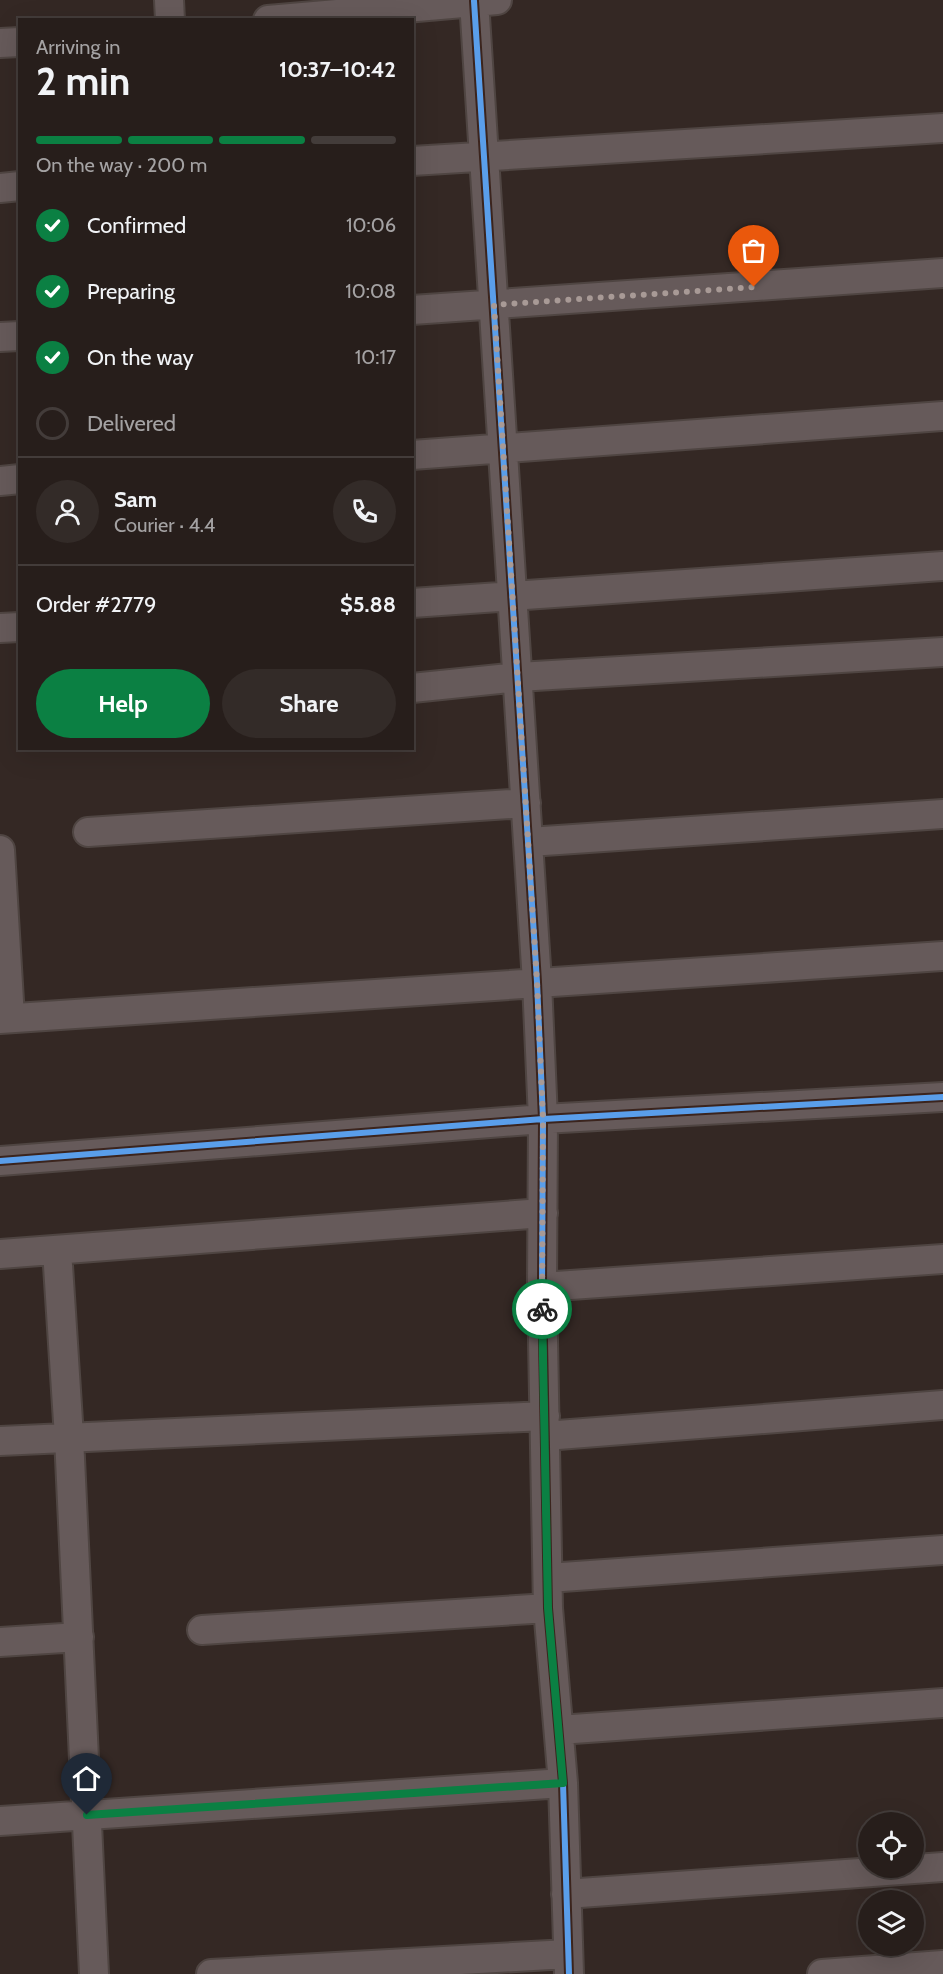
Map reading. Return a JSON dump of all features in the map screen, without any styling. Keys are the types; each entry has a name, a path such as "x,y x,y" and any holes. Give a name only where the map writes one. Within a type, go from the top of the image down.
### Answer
{"street":[{"path":"169,0 170,18"},
{"path":"211,1974 568,1964 563,1783 548,1608 542,1287 543,1119 529,842 485,156 485,1 290,18"},
{"path":"0,43 18,42"},
{"path":"414,161 943,128"},
{"path":"0,188 18,186"},
{"path":"414,310 943,273"},
{"path":"0,337 18,336"},
{"path":"414,455 943,416"},
{"path":"0,481 18,479"},
{"path":"414,603 943,566"},
{"path":"0,628 18,627"},
{"path":"414,688 518,677 943,652"},
{"path":"88,832 526,803"},
{"path":"529,842 943,814"},
{"path":"0,850 5,1018 943,956"},
{"path":"0,1161 543,1119 943,1097"},
{"path":"0,1254 543,1213"},
{"path":"57,1250 69,1437 94,1974"},
{"path":"542,1287 943,1259"},
{"path":"0,1441 69,1437 545,1426 943,1404"},
{"path":"548,1578 943,1550"},
{"path":"202,1630 548,1608"},
{"path":"0,1642 79,1637"},
{"path":"559,1730 943,1703"},
{"path":"0,1821 563,1783"},
{"path":"566,1894 943,1867"},
{"path":"822,1974 943,1965"}],"cycle path":[{"path":"474,1 537,982 543,1119 542,1287 548,1608 563,1783 569,1974"},
{"path":"0,1161 543,1119 943,1097"}],"way so far":[{"path":"542,1309 543,1119 537,982 494,305 754,287"}],"route":[{"path":"87,1815 563,1783 548,1608 542,1309"}]}
